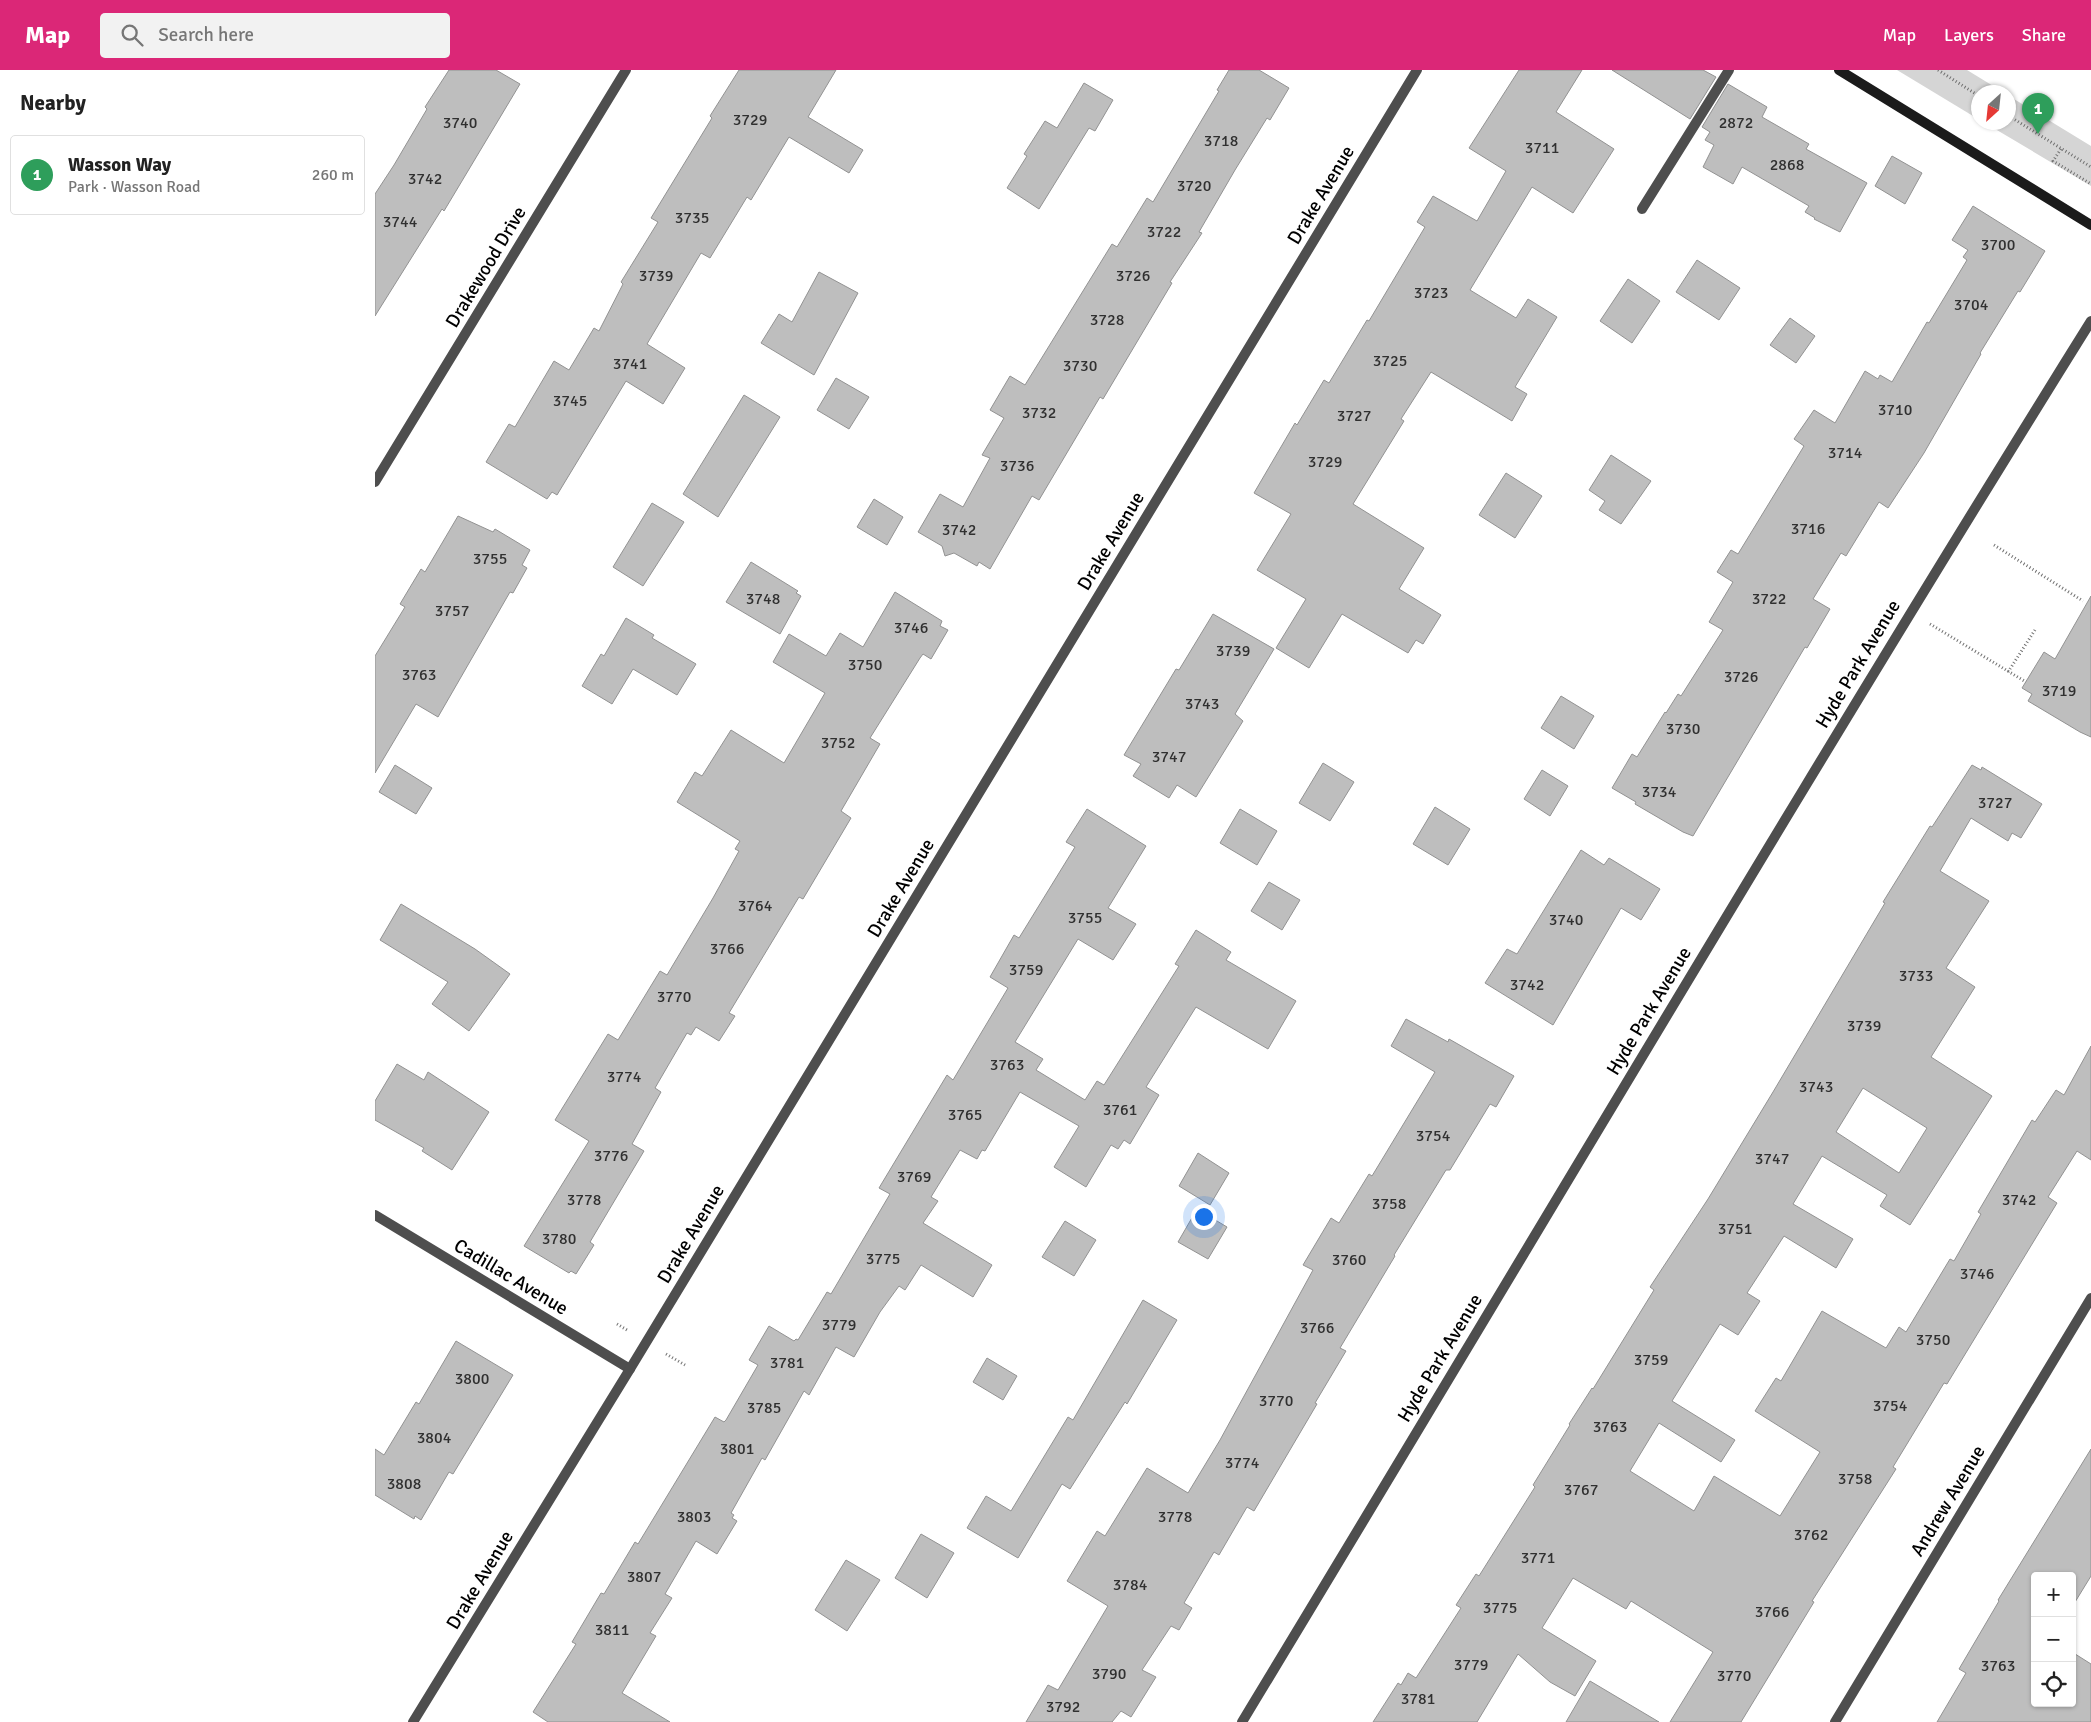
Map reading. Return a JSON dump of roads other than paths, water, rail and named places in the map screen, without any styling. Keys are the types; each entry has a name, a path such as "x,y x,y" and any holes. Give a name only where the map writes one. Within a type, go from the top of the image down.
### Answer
{"street":[{"name":"Drakewood Drive","path":"375,482 626,70"},
{"name":"Drake Avenue","path":"413,1722 630,1369 1417,70"},
{"path":"1641,209 1729,70"},
{"path":"1839,70 1853,74 2091,225"},
{"name":"Hyde Park Avenue","path":"1242,1722 1909,612 2091,321"},
{"name":"Cadillac Avenue","path":"375,1215 630,1369"},
{"name":"Andrew Avenue","path":"1835,1722 2091,1298"}],"place":[{"name":"Wasson Way","path":"2038,134"}]}
